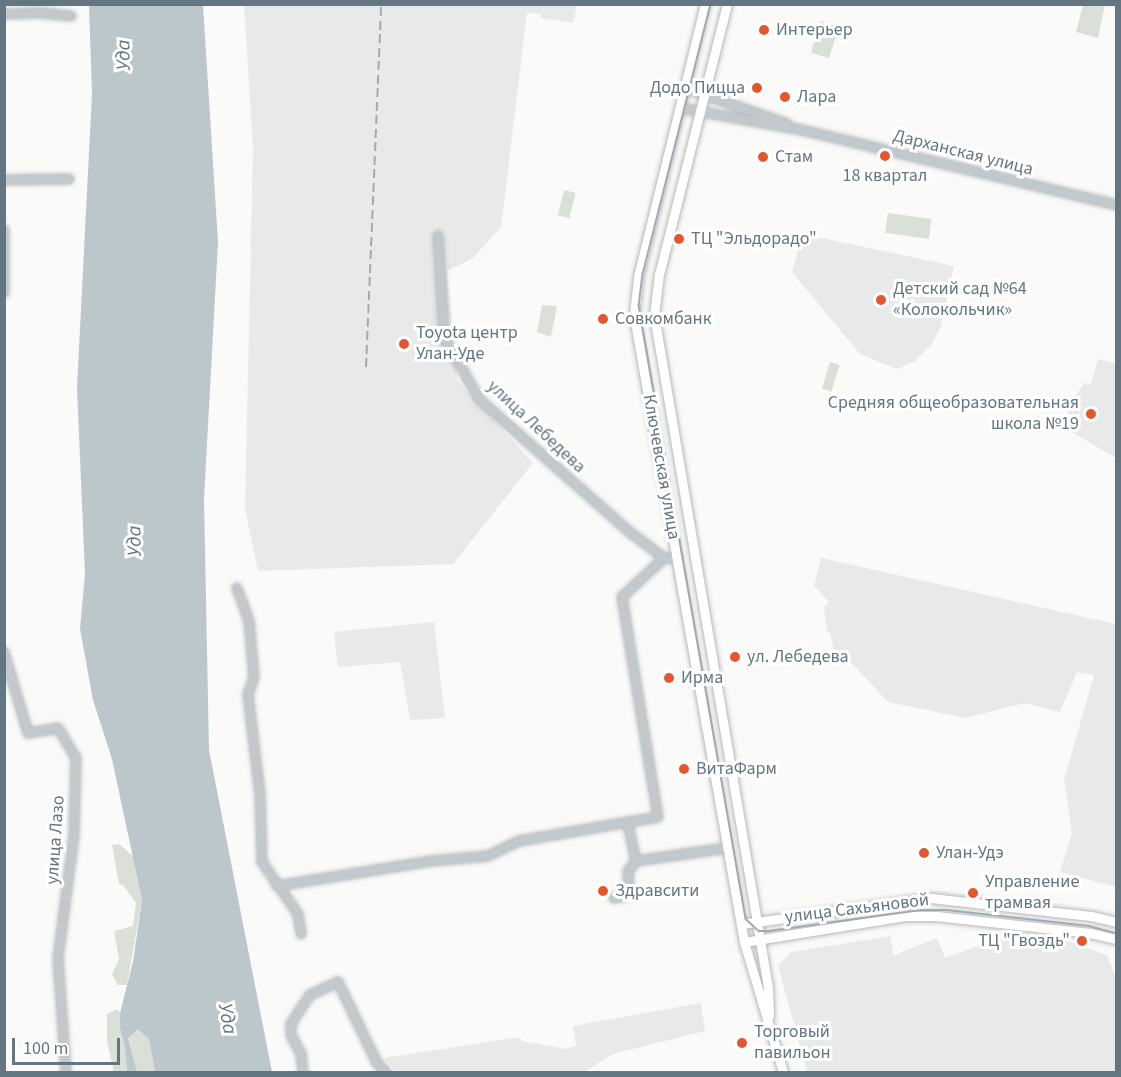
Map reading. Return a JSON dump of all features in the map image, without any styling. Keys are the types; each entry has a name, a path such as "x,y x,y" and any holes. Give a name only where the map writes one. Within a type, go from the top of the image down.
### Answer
{"main road":[{"name":"Ключевская улица","path":"705,4 638,277 634,316 742,933 770,1034"},
{"name":"Ключевская улица","path":"727,4 659,274 654,315 768,988 770,1034"},
{"name":"улица Сахьяновой","path":"742,933 757,922 920,899 1046,911 1116,922"},
{"path":"920,899 921,916"},
{"name":"улица Сахьяновой","path":"742,933 760,940 905,916 921,916 960,917 1090,933 1116,939"},
{"path":"770,1034 783,1072"}],"street":[{"path":"4,14 42,13 70,16"},
{"name":"Дарханская улица","path":"685,88 705,93 802,130"},
{"name":"Дарханская улица","path":"680,108 802,130 1116,206"},
{"path":"4,180 69,179"},
{"path":"4,230 4,292"},
{"name":"улица Лебедева","path":"438,236 444,338 480,400 631,533 664,558"},
{"path":"277,886 432,861 488,856 519,841 658,817 622,597 664,558 676,558"},
{"path":"237,588 249,621 254,677 248,694 261,795 262,862 298,914 301,934"},
{"name":"улица Лазо","path":"4,652 19,694 28,733 58,728 76,758 74,836 58,958 66,1072"},
{"path":"628,824 636,861"},
{"path":"614,898 628,895 628,872 636,861 727,848"},
{"path":"303,1072 303,1063 291,1035 291,1024 310,995 338,982 377,1063 386,1072"}],"shaded area":[{"path":"244,5 577,5 573,23 541,18 541,14 527,13 501,227 472,259 447,271 457,380 533,463 453,564 258,571 245,509 253,148"},
{"path":"1083,5 1105,5 1098,38 1076,32"},
{"path":"821,21 839,27 829,58 811,52"},
{"path":"564,190 576,193 569,218 558,215"},
{"path":"888,213 932,219 929,239 885,233"},
{"name":"Детский сад №64 «Колокольчик»","path":"803,234 954,266 940,329 931,345 914,362 897,369 860,354 792,272"},
{"path":"542,305 557,306 551,337 537,332"},
{"name":"Средняя общеобразовательная школа №19","path":"1098,359 1116,363 1116,458 1070,431 1065,421 1068,408 1084,383 1091,384"},
{"path":"830,362 840,365 831,392 822,389"},
{"path":"821,558 1116,624 1116,887 1060,872 1072,833 1064,780 1094,675 1077,672 1060,712 1025,703 966,718 888,702 846,657 835,654 830,633 827,632 824,607 829,602 814,586"},
{"path":"434,622 445,718 410,720 400,662 338,667 334,632"},
{"path":"119,844 133,856 142,900 127,985 118,985 112,974 119,959 114,931 133,926 136,903 123,885 119,884 112,845"},
{"path":"890,936 894,955 937,938 945,958 999,939 1058,938 1107,955 1116,978 1116,1072 807,1072 778,966 791,952"},
{"path":"701,1003 705,1031 621,1052 607,1057 585,1072 396,1072 384,1058 519,1037 522,1041 565,1049 576,1046 573,1026"},
{"path":"117,1009 120,1013 120,1029 125,1047 127,1072 114,1072 107,1041 107,1014"},
{"path":"138,1029 149,1039 155,1072 137,1072 128,1038"}],"water":[{"name":"Уда","path":"89,5 203,5 218,242 204,499 209,750 272,1072 155,1072 149,1039 138,1029 128,1038 137,1072 127,1072 125,1047 120,1029 120,1013 133,962 142,900 112,759 93,700 80,629 85,574 77,387 92,94"}],"tram line":[{"path":"711,4 643,274 639,305 746,919 759,931 769,931 921,910 947,910 1089,926 1116,933"}],"railway":[{"path":"366,367 381,4"}],"place":[{"name":"Интерьер","path":"764,30"},
{"name":"Додо Пицца","path":"757,88"},
{"name":"Лара","path":"785,97"},
{"name":"18 квартал","path":"885,156"},
{"name":"Стам","path":"763,157"},
{"name":"ТЦ \"Эльдорадо\"","path":"679,239"},
{"name":"Детский сад №64 «Колокольчик»","path":"881,300"},
{"name":"Совкомбанк","path":"603,319"},
{"name":"Toyota центр Улан-Уде","path":"404,344"},
{"name":"Средняя общеобразовательная школа №19","path":"1091,414"},
{"name":"ул. Лебедева","path":"735,657"},
{"name":"Ирма","path":"669,678"},
{"name":"ВитаФарм","path":"684,769"},
{"name":"Улан-Удэ","path":"924,853"},
{"name":"Здравсити","path":"603,891"},
{"name":"Управление трамвая","path":"973,893"},
{"name":"ТЦ \"Гвоздь\"","path":"1082,941"},
{"name":"Торговый павильон","path":"742,1043"}]}
